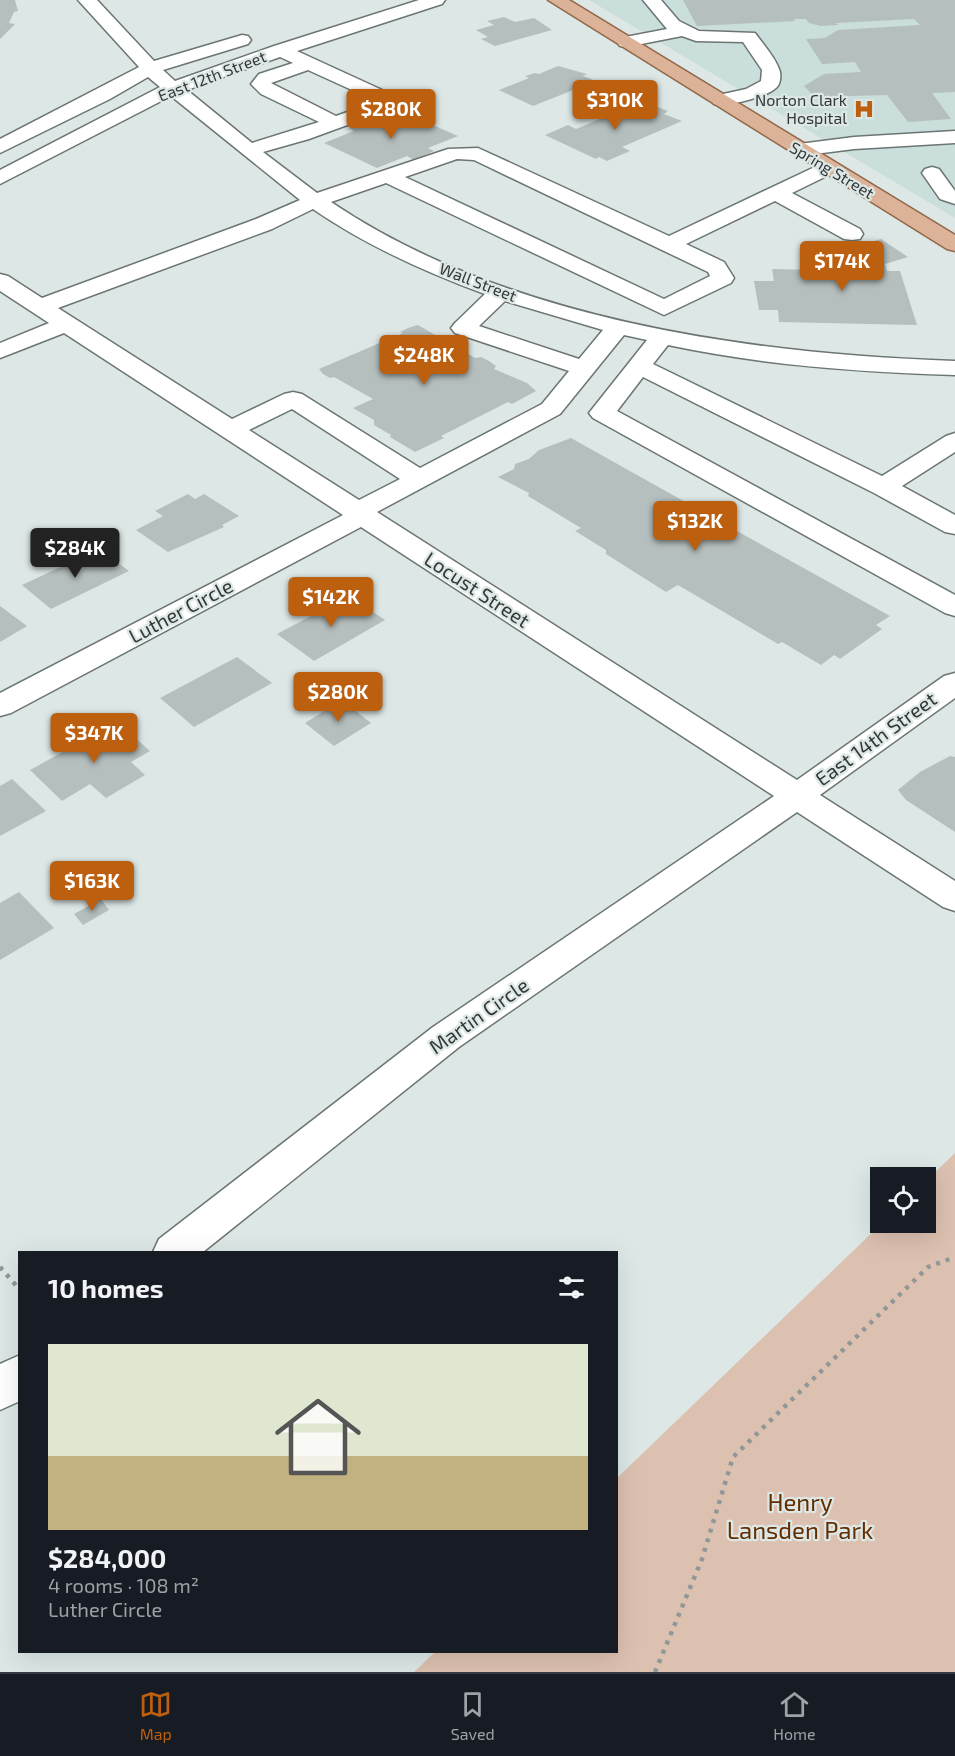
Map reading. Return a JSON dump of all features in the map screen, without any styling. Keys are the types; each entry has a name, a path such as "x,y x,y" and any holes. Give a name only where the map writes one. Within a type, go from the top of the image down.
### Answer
{"main road":[{"name":"Spring Street","path":"557,0 955,244"}],"street":[{"name":"Wall Street","path":"87,0 150,68 248,150 314,201 364,232 396,248 501,292 639,333 745,353 834,364 955,368"},
{"name":"East 12th Street","path":"0,178 173,88 280,50 436,0"},
{"path":"652,0 673,25 682,31 696,36 749,37 771,70 770,84 752,93 721,100"},
{"path":"626,42 682,31"},
{"name":"East 12th Street","path":"0,147 103,95 150,68 261,34"},
{"path":"248,150 336,123 384,105 386,99 280,50"},
{"path":"308,63 266,78 261,84 268,90 336,123"},
{"path":"799,150 854,143 955,137"},
{"path":"40,308 264,224 314,201 455,153 478,154 717,267 723,278 664,308 639,333 639,366 602,413 955,607"},
{"path":"669,244 828,168"},
{"path":"955,172 932,173 947,195 955,198"},
{"path":"387,176 664,308"},
{"path":"776,193 852,234"},
{"name":"Locust Street","path":"0,281 955,898"},
{"path":"501,292 463,328 584,368"},
{"path":"0,351 66,324"},
{"name":"Luther Circle","path":"0,706 551,409 584,368 639,333"},
{"path":"639,366 883,487 955,526"},
{"path":"229,430 293,399 419,479"},
{"path":"883,487 955,441"},
{"name":"East 14th Street","path":"797,796 955,682"},
{"name":"Martin Circle","path":"174,1251 446,1037 797,796"},
{"path":"0,1390 18,1376"}],"path":[{"path":"656,1672 702,1559 734,1457 928,1267 955,1257"},
{"path":"0,1267 18,1288"}],"shaded area":[{"name":"Norton Clark Hospital","path":"589,0 955,0 955,218"}],"green space":[{"name":"Henry Lansden Park","path":"955,1153 955,1672 414,1672 434,1653 618,1653 618,1477 872,1233 936,1233 936,1171"}],"building":[{"path":"0,0 15,0 18,11 14,12 9,23 15,24 0,39"},
{"name":"Norton Clark Hospital","path":"683,0 955,0 955,92 932,93 951,119 908,122 887,95 815,97 804,86 824,74 861,72 855,62 822,64 806,39 825,38 838,30 920,25 914,19 836,23 838,25 821,26 809,23 806,19 794,19 795,21 697,26"},
{"path":"504,17 515,22 534,18 552,30 495,46 481,39 488,37 476,30 494,25 487,21"},
{"path":"558,66 587,74 583,76 596,81 533,106 499,90 529,78 525,76 539,74"},
{"path":"638,103 668,111 664,114 682,121 622,147 630,151 607,161 599,157 596,159 545,135 568,125 576,129"},
{"path":"403,112 458,136 428,148 434,151 414,160 407,156 377,168 324,143 354,131 349,128 367,121 374,123"},
{"path":"881,239 908,257 885,264 887,271 900,271 917,325 779,322 778,310 759,310 754,281 774,281 772,269 870,271 869,267 844,250"},
{"path":"418,325 475,358 481,357 489,361 496,366 494,369 527,383 536,391 512,404 508,402 415,452 374,425 374,420 353,408 373,399 334,377 330,378 319,369"},
{"path":"571,438 890,616 876,625 882,629 840,659 834,655 821,665 782,642 778,644 678,585 666,592 606,554 606,550 575,531 581,528 528,496 529,493 498,477 514,469 515,464 529,459 539,450"},
{"path":"188,494 195,499 204,494 239,516 222,525 224,527 168,552 136,530 163,516 155,511"},
{"path":"99,549 129,571 51,609 22,585"},
{"path":"349,596 385,620 314,661 277,634"},
{"path":"0,606 27,626 0,642"},
{"path":"237,657 272,683 194,727 160,698"},
{"path":"342,700 371,723 334,746 305,723"},
{"path":"117,722 150,751 131,762 145,775 106,798 90,784 62,801 30,770"},
{"path":"950,756 955,757 955,832 906,800 898,790 920,772"},
{"path":"12,779 46,811 0,836 0,786"},
{"path":"19,892 54,928 0,960 0,903"},
{"path":"101,899 109,910 83,925 74,914"}],"place":[{"name":"Norton Clark Hospital","path":"864,109"}]}
